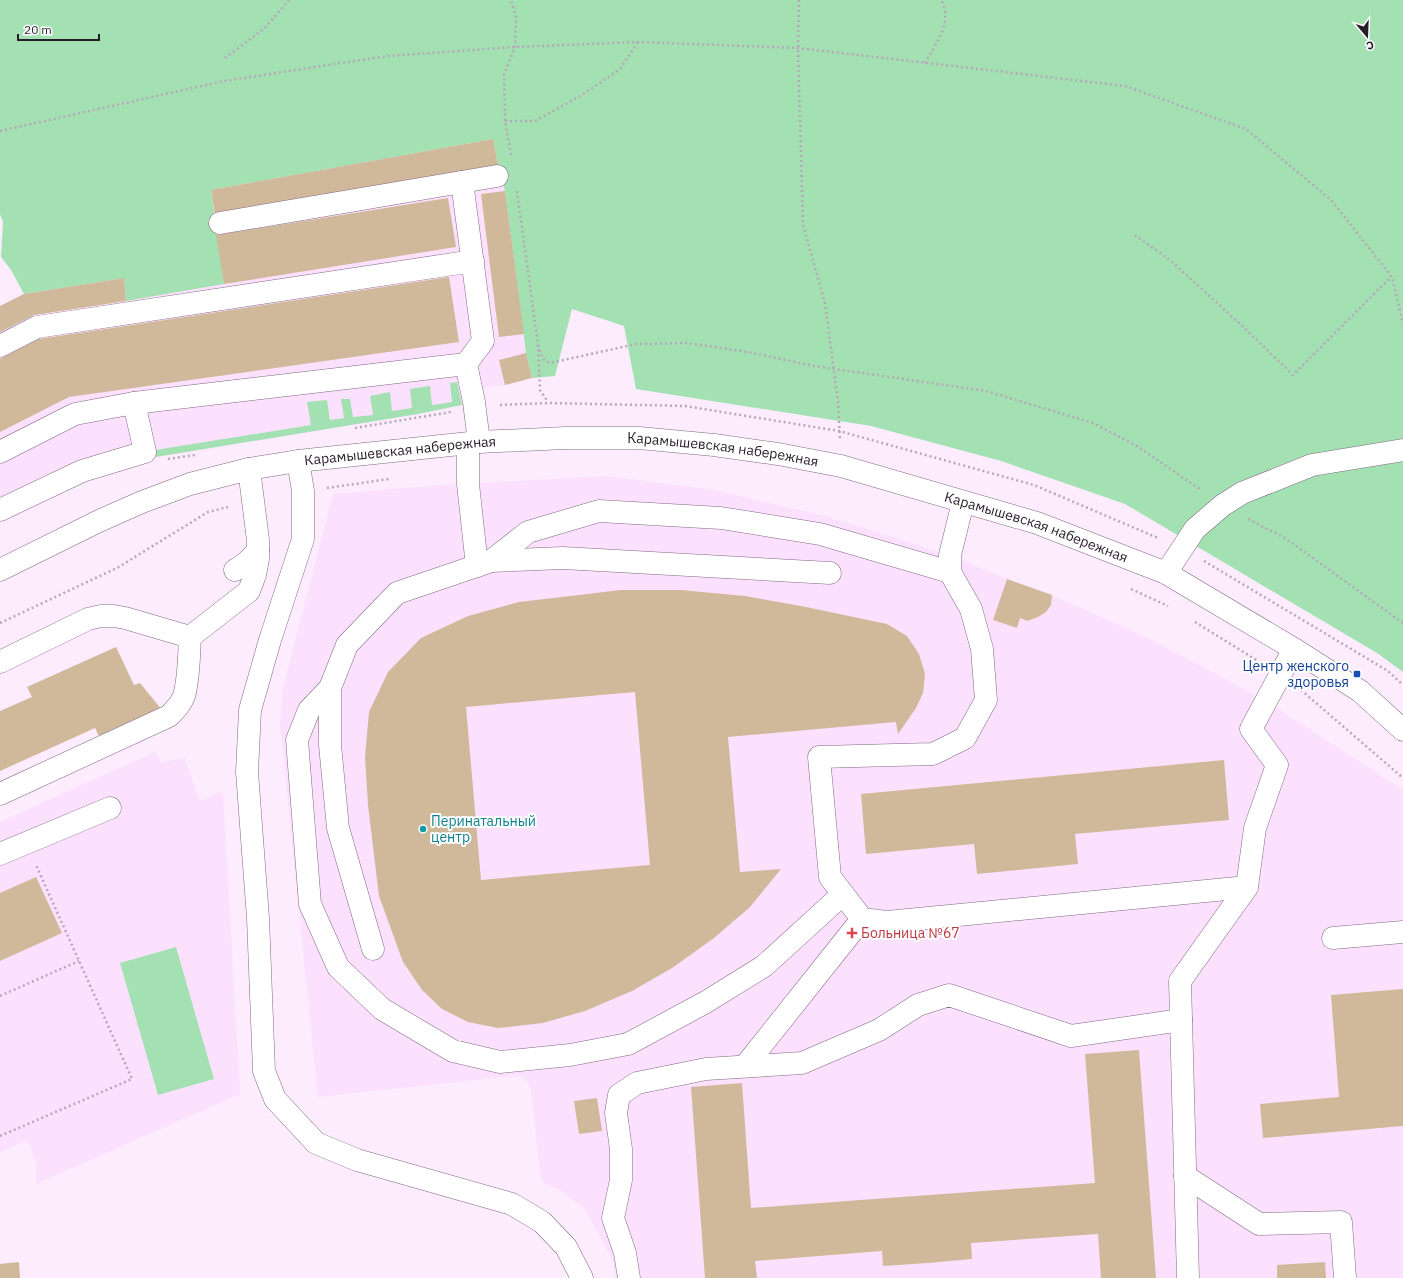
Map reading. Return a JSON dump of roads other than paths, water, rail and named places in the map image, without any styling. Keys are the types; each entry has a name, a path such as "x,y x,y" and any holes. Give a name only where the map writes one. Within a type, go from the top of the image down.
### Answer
{"street":[{"path":"220,224 462,182 506,180"},
{"path":"0,452 74,414 134,403 466,364 483,341 462,182"},
{"path":"0,346 37,328 472,261"},
{"path":"466,364 474,402 474,443 468,484 484,564"},
{"path":"0,510 82,471 145,452 134,403"},
{"name":"Карамышевская набережная","path":"0,570 99,521 142,502 190,484 249,469 298,461 474,443 566,438 639,438 714,445 778,454 841,466 1037,523 1166,573 1294,649 1360,691 1403,730"},
{"path":"1166,573 1195,529 1223,505 1242,493 1312,465 1403,450"},
{"path":"298,461 304,491 303,539 270,640 250,710 246,772 258,918 264,1071 274,1099 316,1143 357,1160 512,1204 542,1222 566,1247 582,1278"},
{"path":"0,794 169,716 178,708 184,697 190,637 249,591 255,575 258,559 258,540 249,469"},
{"path":"963,502 950,556 950,572 971,609 982,649 986,700 966,738 933,754 819,757 830,877 862,919 887,922 1247,887"},
{"path":"484,564 528,532 599,511 721,518 820,534 950,572"},
{"path":"235,570 250,560 258,550"},
{"path":"373,949 338,828 330,745 330,688 347,645 397,593 484,564 563,558 830,573"},
{"path":"0,662 88,618 101,616 126,618 190,637"},
{"path":"1188,1278 1180,981 1247,887 1255,828 1278,765 1251,730 1294,649"},
{"path":"330,688 309,710 297,740 310,904 338,967 382,1009 453,1051 500,1062 570,1055 628,1044 706,1002 764,966 843,894"},
{"path":"0,854 110,808"},
{"path":"745,1066 862,919"},
{"path":"1333,938 1403,932"},
{"path":"629,1278 625,1253 613,1218 621,1180 621,1149 616,1113 620,1095 636,1083 706,1069 802,1063 879,1030 918,1005 949,995 1071,1036 1180,1020"},
{"path":"1185,1176 1259,1224 1341,1222 1345,1278"}],"place":[{"name":"Центр женского здоровья","path":"1357,674"},
{"name":"Перинатальный центр","path":"423,829"},
{"name":"Больница №67","path":"852,933"}]}
